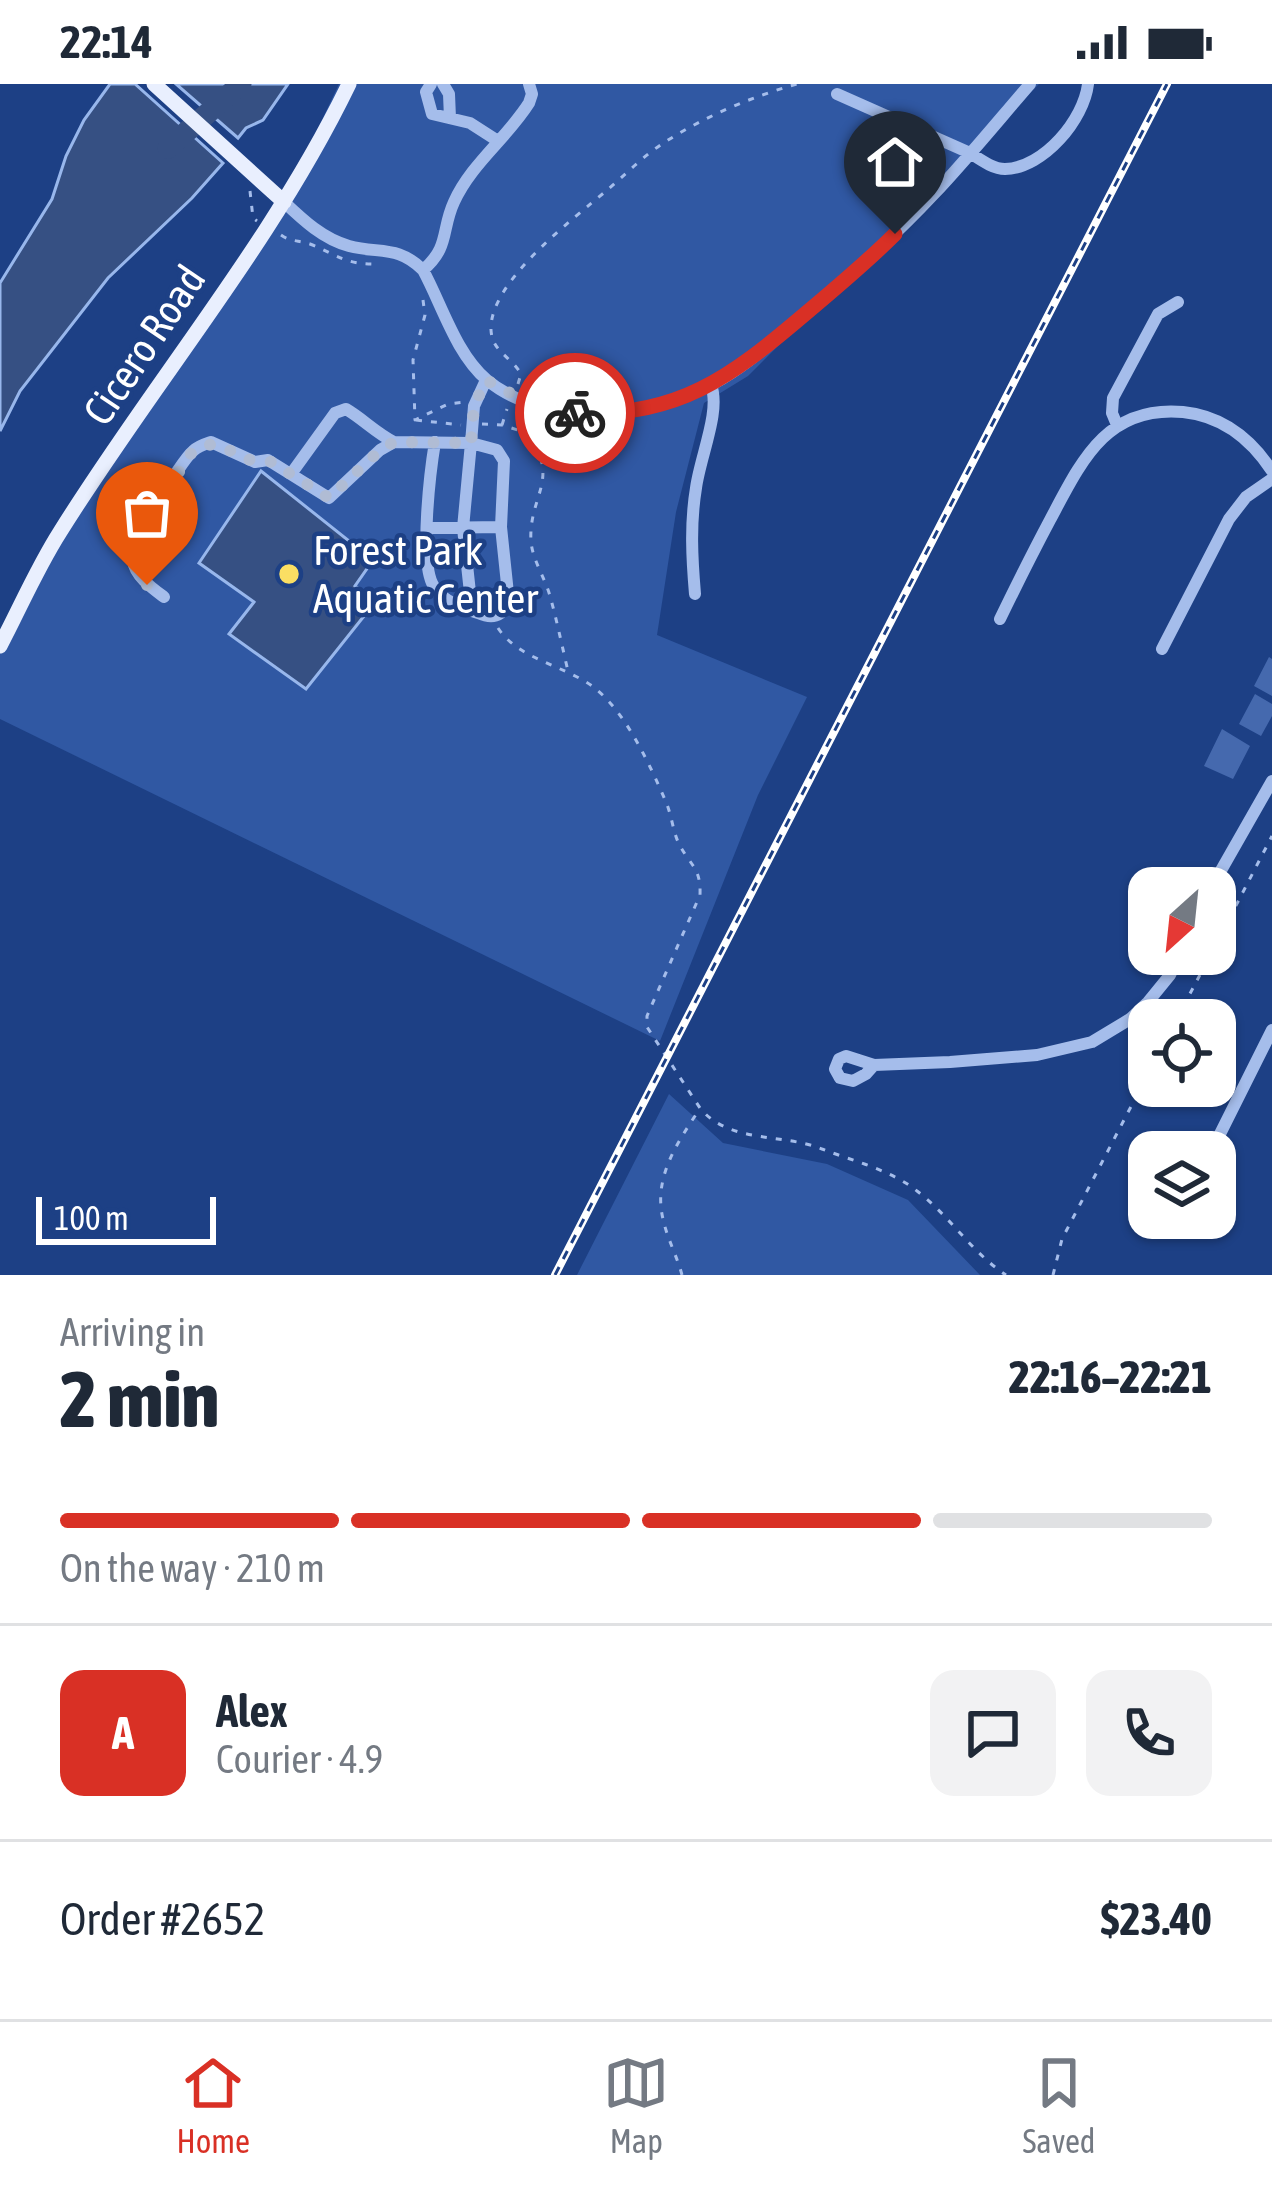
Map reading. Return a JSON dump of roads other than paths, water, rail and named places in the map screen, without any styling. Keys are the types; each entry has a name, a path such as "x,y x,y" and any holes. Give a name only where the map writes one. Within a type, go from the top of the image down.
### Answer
{"main road":[{"path":"154,84 249,177 284,202"},
{"name":"Cicero Road","path":"0,646 58,534 268,227 349,84"}],"street":[{"path":"430,84 430,111 470,123 498,142"},
{"path":"443,84 449,94 450,118"},
{"path":"423,270 442,248 458,195 529,103 530,84"},
{"path":"284,202 327,237 354,248 386,249 423,270 460,342 486,380 527,402 564,412 619,413 662,405 711,385 754,356 876,253 1030,84"},
{"path":"837,94 1006,169 1047,152 1078,117 1088,84"},
{"path":"1117,425 1112,405 1122,381 1158,314 1178,302"},
{"path":"472,611 463,528 474,406 486,380"},
{"path":"695,595 692,521 700,462 716,408 711,385"},
{"path":"291,475 335,413 346,409 394,442 435,442 471,443 497,451 504,461 501,527 509,603 494,617 440,595 430,581 427,528 435,442"},
{"path":"1000,619 1082,460 1117,425 1161,412 1194,413 1228,425 1244,437 1272,475 1229,519 1162,649"},
{"path":"164,597 147,585 133,563 133,553 140,532 192,452 211,442 243,459 268,460 329,498 394,442"},
{"path":"427,528 501,527"},
{"path":"1223,867 1272,781"},
{"path":"874,1065 1037,1055 1092,1042 1130,1019 1170,975"},
{"path":"1221,1131 1272,1030"}],"waterway":[{"path":"168,148 241,84"}],"railway":[{"path":"555,1275 1167,84"}],"place":[{"name":"Forest Park Aquatic Center","path":"289,574"}]}
